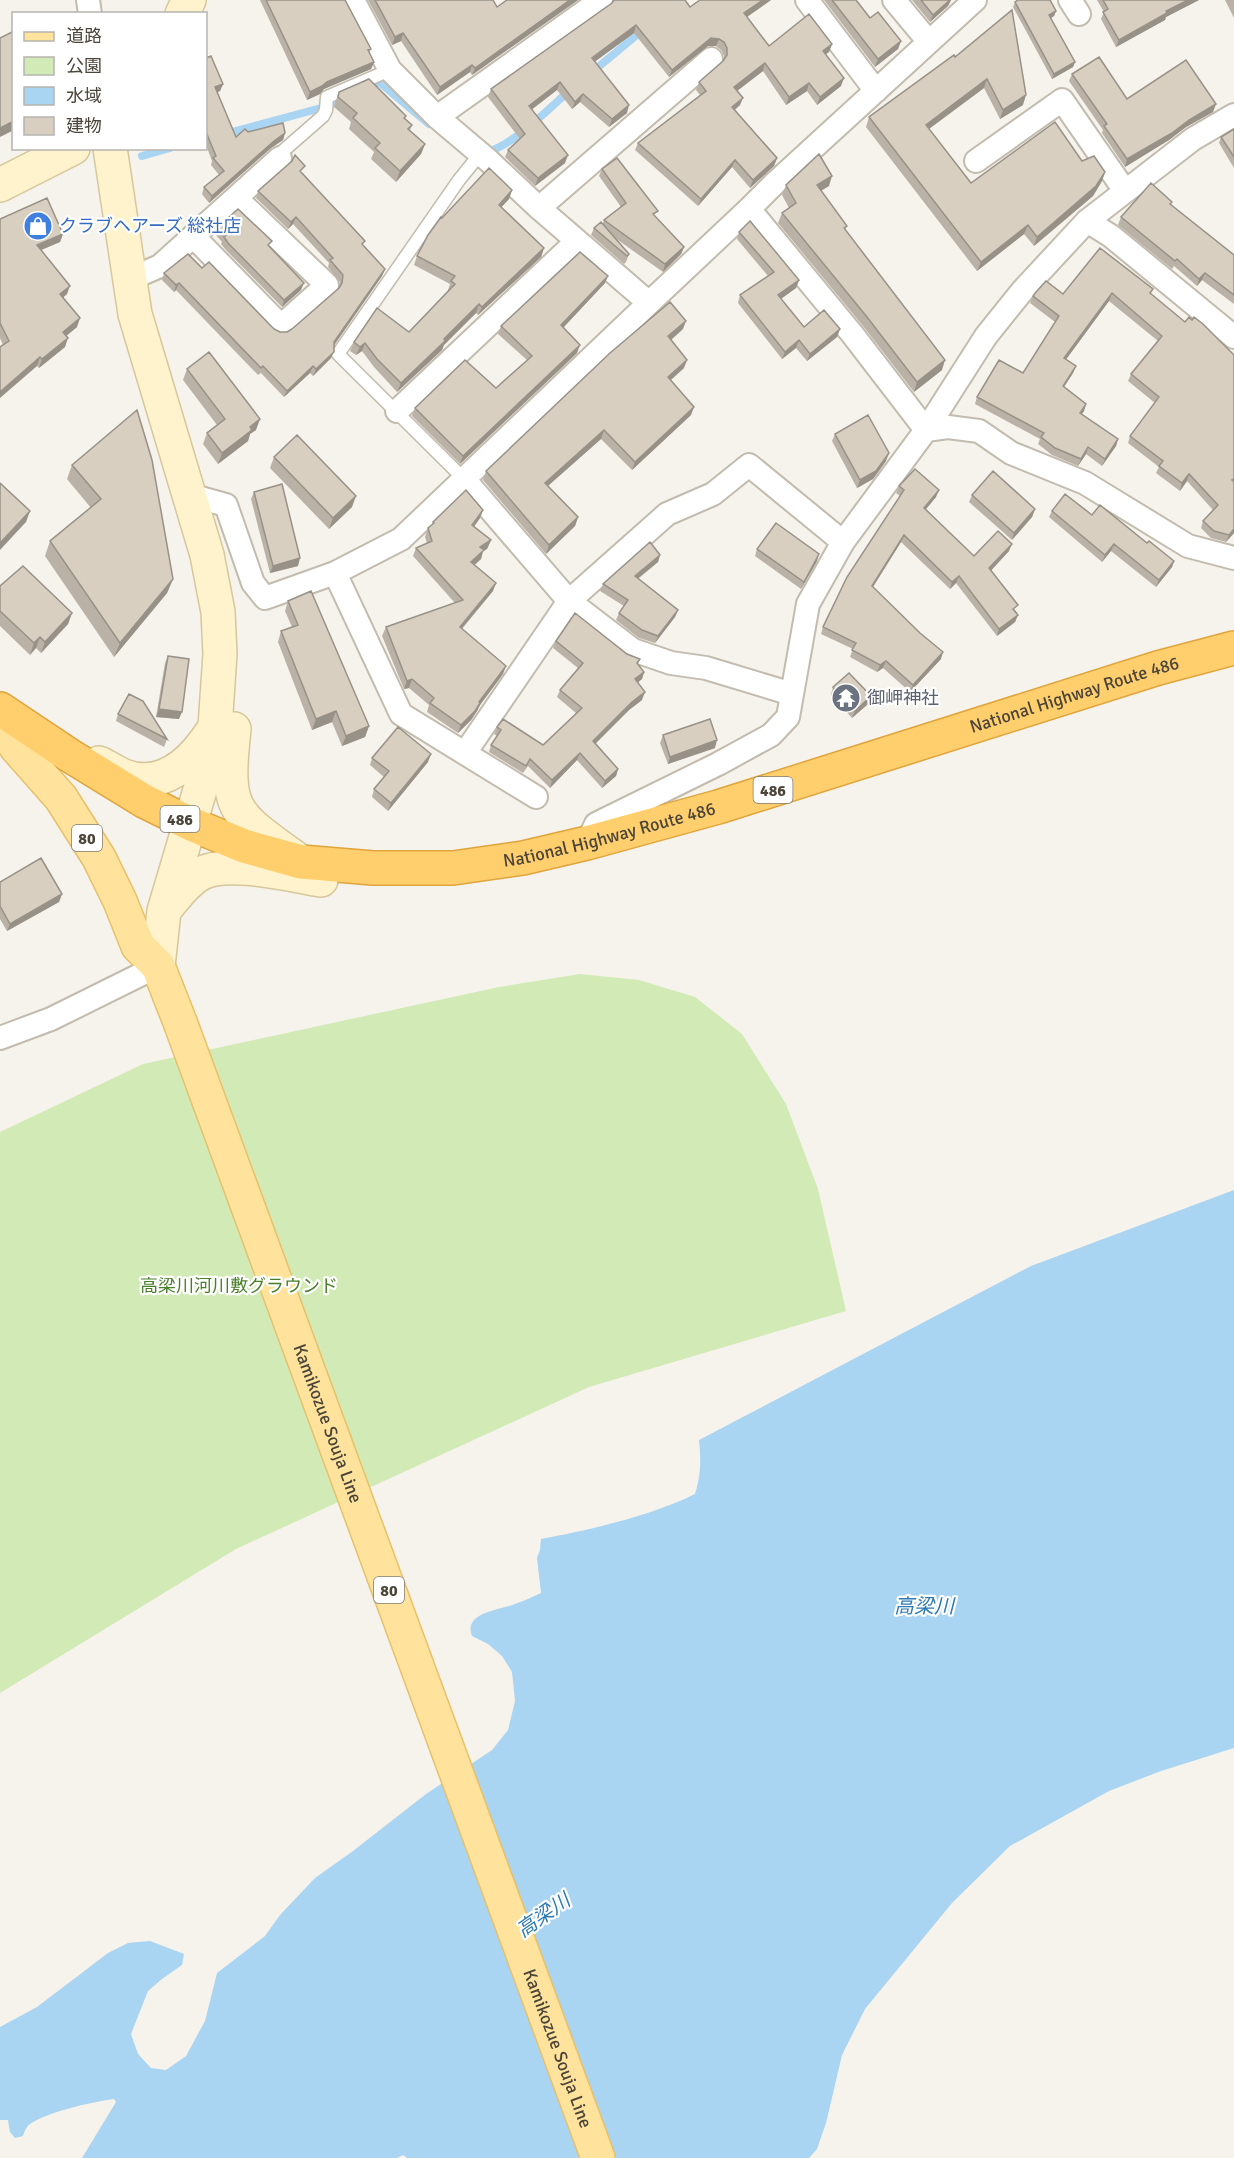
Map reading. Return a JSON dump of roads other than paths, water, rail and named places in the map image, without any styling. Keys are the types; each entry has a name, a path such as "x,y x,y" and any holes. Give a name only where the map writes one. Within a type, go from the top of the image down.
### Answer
{"highway":[{"name":"National Highway Route 486","path":"0,709 144,801 191,825 244,846 301,862 358,867 453,868 485,865 588,843 718,807 1158,668 1234,648"}],"main road":[{"name":"Kamikozue Souja Line","path":"0,720 16,747 61,798 81,828 105,869 138,946 158,966 598,2158"}],"street":[{"path":"353,0 390,70 436,117 480,157 649,303"},
{"path":"436,117 601,0"},
{"path":"807,0 876,91"},
{"path":"894,0 929,42"},
{"path":"190,495 226,505 253,583 265,598 335,573 401,539 775,183 975,0"},
{"path":"539,208 711,59"},
{"path":"976,161 1062,100 1125,191"},
{"path":"588,843 596,824 718,764 771,735 788,717 808,604 843,542 926,430 986,336 1023,290 1087,220 1193,139 1234,115"},
{"path":"0,185 69,150"},
{"path":"0,1038 51,1018 158,966 164,911 211,753 215,727 220,654 218,612 207,555 135,314 110,150"},
{"path":"130,279 160,266 280,158"},
{"path":"193,236 281,326 327,285 236,198"},
{"path":"749,209 853,335 926,430"},
{"path":"1087,220 1111,236 1234,338"},
{"path":"397,411 577,241"},
{"path":"926,430 948,427 980,431 1011,453 1085,483 1188,546 1234,558"},
{"path":"465,753 569,601 668,514 713,494 749,465 843,542"},
{"path":"464,479 569,601 633,650 670,663 706,668 792,694"},
{"path":"335,573 401,714 536,797"},
{"path":"220,654 235,675 238,698 230,770 231,791 237,809 249,825 301,862"},
{"path":"69,755 92,760 125,777 152,779 166,776 199,752 215,727"},
{"path":"164,911 184,886 202,873 221,868 238,868 326,880 340,878 358,867"}],"lane":[{"path":"280,158 283,151 323,116 327,97 390,70"},
{"path":"464,479 338,354 480,157"}],"water":[{"name":"高梁川","path":"1234,1190 1234,1748 1161,1771 1109,1791 1010,1846 952,1903 865,2009 842,2055 826,2123 817,2149 809,2158 407,2158 403,2155 397,2158 82,2158 116,2102 114,2099 81,2105 42,2117 27,2127 23,2136 15,2138 10,2132 8,2120 0,2120 0,2027 37,2007 108,1953 128,1943 150,1941 184,1954 182,1965 148,1991 131,2034 138,2054 151,2068 166,2070 186,2056 205,2021 217,1973 265,1936 280,1915 315,1878 426,1794 492,1750 508,1730 515,1701 512,1672 502,1656 488,1644 472,1636 471,1628 473,1622 485,1613 541,1593 537,1558 541,1539 640,1516 695,1494 700,1467 699,1440 1031,1266"}],"waterway":[{"path":"591,73 644,29"},
{"path":"367,88 379,82 429,124"},
{"path":"486,152 496,149 518,135 570,90"},
{"path":"207,139 321,108 343,98"},
{"path":"142,156 163,150"}],"place":[{"name":"クラブヘアーズ 総社店","path":"38,226"},
{"name":"御岬神社","path":"846,698"}],"park label":[{"name":"高梁川河川敷グラウンド","path":"239,1286"}]}
